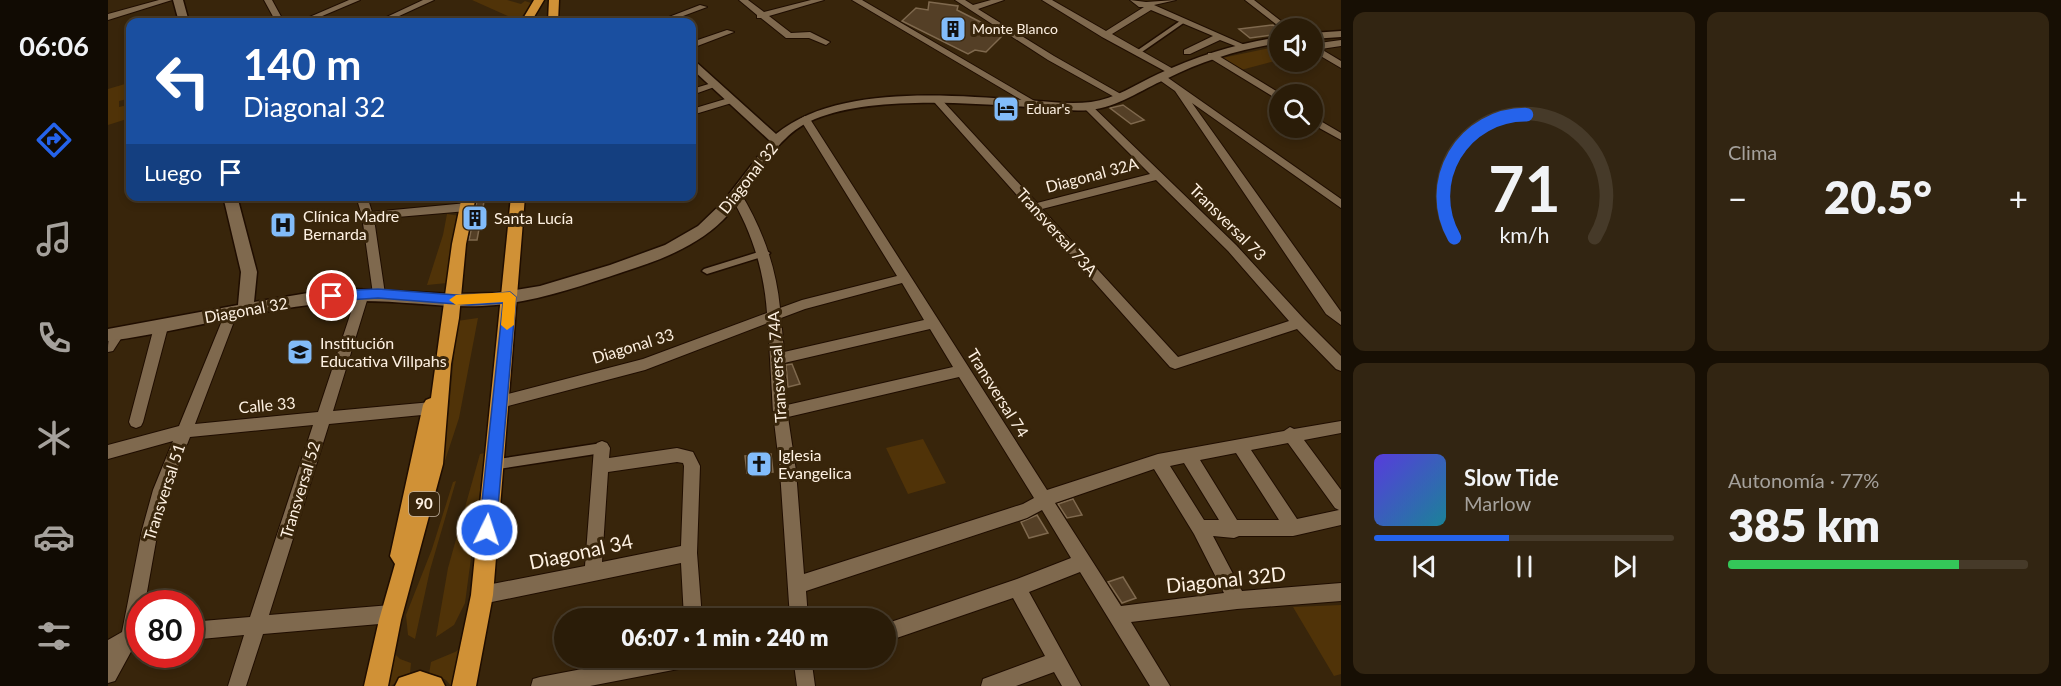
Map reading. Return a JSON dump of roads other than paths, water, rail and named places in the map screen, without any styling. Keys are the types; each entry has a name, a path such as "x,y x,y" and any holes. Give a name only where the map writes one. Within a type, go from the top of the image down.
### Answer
{"highway":[{"path":"528,18 539,0"},
{"path":"553,18 554,0"},
{"path":"465,686 482,595 518,201"},
{"name":"90","path":"376,686 390,617 434,464 443,364 454,300 459,244 468,202"},
{"path":"390,617 404,530 443,364"},
{"path":"407,686 420,683 433,686"}],"street":[{"path":"108,17 168,0"},
{"path":"178,0 183,18"},
{"path":"278,18 269,2 281,0"},
{"path":"312,18 356,0"},
{"path":"743,0 789,36 810,35 826,42"},
{"path":"760,15 820,0"},
{"path":"856,0 1033,103"},
{"path":"958,0 1051,58 1121,97"},
{"path":"971,8 1000,0"},
{"path":"1046,0 1137,53 1167,75 1338,313"},
{"path":"1105,35 1142,4 1172,0"},
{"path":"1249,0 1273,18"},
{"path":"388,18 422,1"},
{"path":"1142,4 1243,46"},
{"path":"671,18 703,7"},
{"path":"1137,53 1182,22"},
{"path":"696,44 730,32"},
{"path":"1187,52 1219,37"},
{"path":"1323,37 1338,38"},
{"path":"1323,44 1338,38"},
{"name":"Diagonal 32","path":"111,339 239,310 371,294 454,300 510,297 577,281 652,256 708,225 736,195 776,140 805,119 848,107 938,101 1087,106 1107,103 1211,55 1269,42"},
{"path":"1323,53 1341,65"},
{"path":"1211,55 1269,91"},
{"path":"696,68 776,140"},
{"path":"696,91 715,85"},
{"path":"1179,92 1341,204"},
{"path":"696,111 732,100"},
{"name":"Transversal 73A","path":"938,101 1175,363 1299,323"},
{"name":"Transversal 73","path":"1087,106 1232,248 1299,323 1341,365"},
{"name":"Transversal 74","path":"805,119 1161,686"},
{"path":"1323,126 1341,137"},
{"name":"Diagonal 32A","path":"1035,207 1157,176"},
{"name":"Transversal 74A","path":"736,195 753,221 765,253 774,315 780,413 798,608"},
{"path":"231,201 249,272 239,310"},
{"path":"363,201 368,216 371,294"},
{"path":"368,216 468,202"},
{"path":"707,271 765,253"},
{"name":"Diagonal 33","path":"500,402 645,364 802,304 905,278"},
{"name":"Transversal 52","path":"237,686 322,418 371,294"},
{"name":"Transversal 51","path":"142,590 150,530 161,490 184,431 239,310"},
{"path":"777,359 934,323"},
{"path":"136,422 161,327"},
{"path":"780,413 963,370"},
{"name":"Calle 33","path":"108,452 184,431 432,408"},
{"path":"796,585 1028,510 1057,493 1158,461 1290,434 1341,427"},
{"path":"1290,434 1341,503"},
{"path":"1239,445 1293,528"},
{"path":"492,465 602,448 593,573"},
{"path":"601,466 677,455 688,457 692,466 690,553 693,608"},
{"path":"1188,455 1233,530"},
{"path":"1158,461 1200,528 1237,600"},
{"path":"1200,528 1233,530 1293,528 1341,517"},
{"name":"Diagonal 34","path":"482,595 690,553"},
{"path":"896,629 1017,588 1083,562"},
{"path":"1017,588 1072,686"},
{"name":"Diagonal 32D","path":"1117,615 1237,600 1341,592"},
{"path":"204,630 258,624 390,617"},
{"path":"108,650 126,641"},
{"name":"Transversal 51","path":"108,674 126,649"},
{"path":"990,686 1058,661"},
{"path":"540,686 636,668"},
{"path":"806,668 806,686"}],"place":[{"name":"Monte Blanco","path":"953,29"},
{"name":"Eduar's","path":"1006,109"},
{"name":"Santa Lucía","path":"475,218"},
{"name":"Clínica Madre Bernarda","path":"283,225"},
{"name":"Institución Educativa Villpahs","path":"300,352"},
{"name":"Iglesia Evangelica","path":"759,464"}]}
